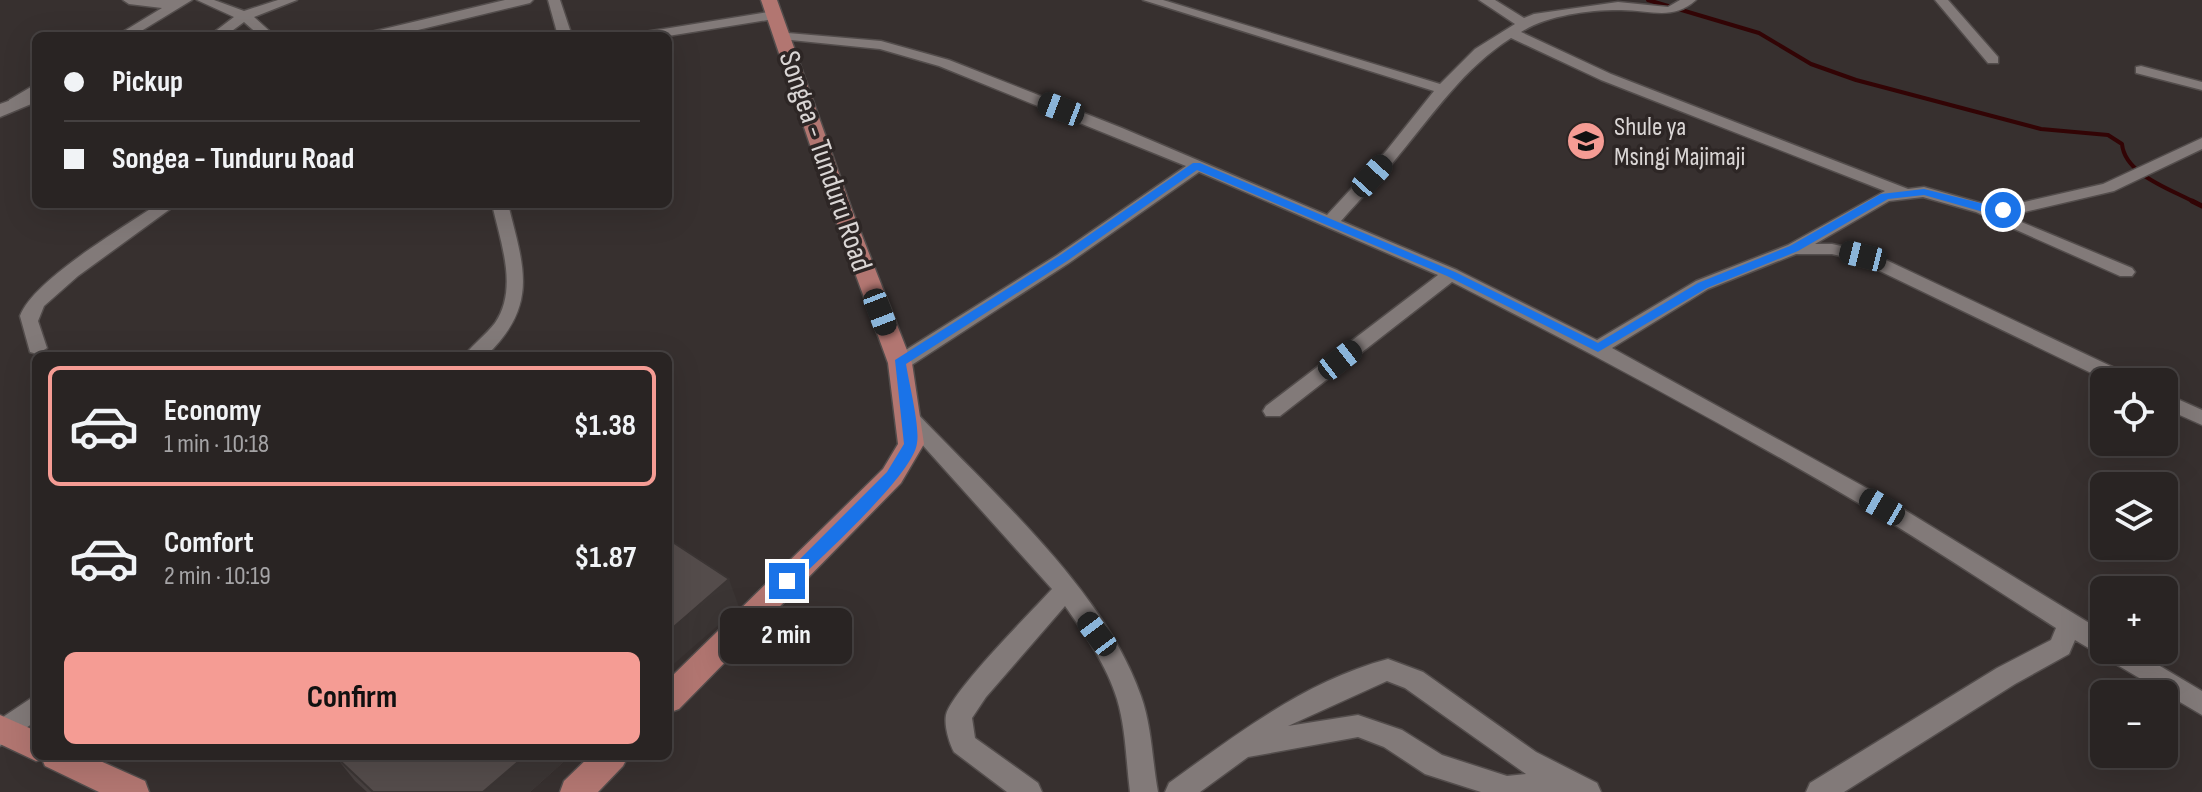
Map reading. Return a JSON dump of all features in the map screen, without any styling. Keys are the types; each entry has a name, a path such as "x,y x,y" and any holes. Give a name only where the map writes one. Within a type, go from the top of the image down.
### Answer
{"highway":[{"name":"Songea - Tunduru Road","path":"672,696 892,476 911,444 900,363 842,210 775,16"},
{"path":"1,732 32,745"},
{"path":"65,760 133,792"},
{"path":"576,792 608,760"}],"street":[{"path":"129,0 181,3"},
{"path":"203,0 243,16 263,32"},
{"path":"221,32 243,16 291,0"},
{"path":"390,32 525,0"},
{"path":"554,0 564,32"},
{"path":"1149,0 1443,89"},
{"path":"1485,0 1516,17 1516,28"},
{"path":"1941,0 1993,60"},
{"path":"130,32 181,3"},
{"path":"1330,222 1393,153 1443,89 1480,52 1516,28 1548,15 1618,6 1680,6"},
{"path":"671,32 775,16 881,45 933,60 1330,222 1451,274 1598,348 1882,507 2090,636"},
{"path":"1516,28 1606,77 1903,192 1940,195 1966,204 2126,272"},
{"path":"2141,70 2202,86"},
{"path":"7,107 32,91"},
{"path":"7,107 32,98"},
{"path":"1966,204 2016,209 2069,199 2127,179 2202,143"},
{"path":"900,363 1063,259 1197,166"},
{"path":"1598,348 1702,285 1794,249 1885,196 1903,192"},
{"path":"37,348 29,321 30,312 40,300 163,208"},
{"path":"478,352 504,326 518,287 501,208"},
{"path":"1794,249 1832,249 1863,256 2098,368"},
{"path":"1273,411 1451,274"},
{"path":"2178,407 2202,418"},
{"path":"908,416 1034,551 1097,634 1128,692 1144,792"},
{"path":"1028,792 963,744 959,716 977,689 1064,591"},
{"path":"1820,792 2006,676 2060,647 2070,624"},
{"path":"2135,664 2202,704"},
{"path":"1179,792 1279,718 1388,670 1414,680 1476,727 1576,787"},
{"path":"1,732 32,709"},
{"path":"1242,745 1358,726 1393,738 1434,765 1507,788 1576,787"}],"building":[{"path":"672,542 729,579 672,629"},
{"path":"339,760 520,760 483,792 373,792"}],"waterway":[{"path":"1648,0 1759,33 1811,64 1856,80 2041,129 2108,135 2122,144 2125,155 2140,173 2202,206"}],"place":[{"name":"Shule ya Msingi Majimaji","path":"1586,141"}],"route":[{"path":"787,581 892,476 904,458 911,444 900,363 1063,259 1197,166 1451,274 1598,348 1702,285 1794,249 1885,196 1924,192 1980,208 2003,210"}]}
